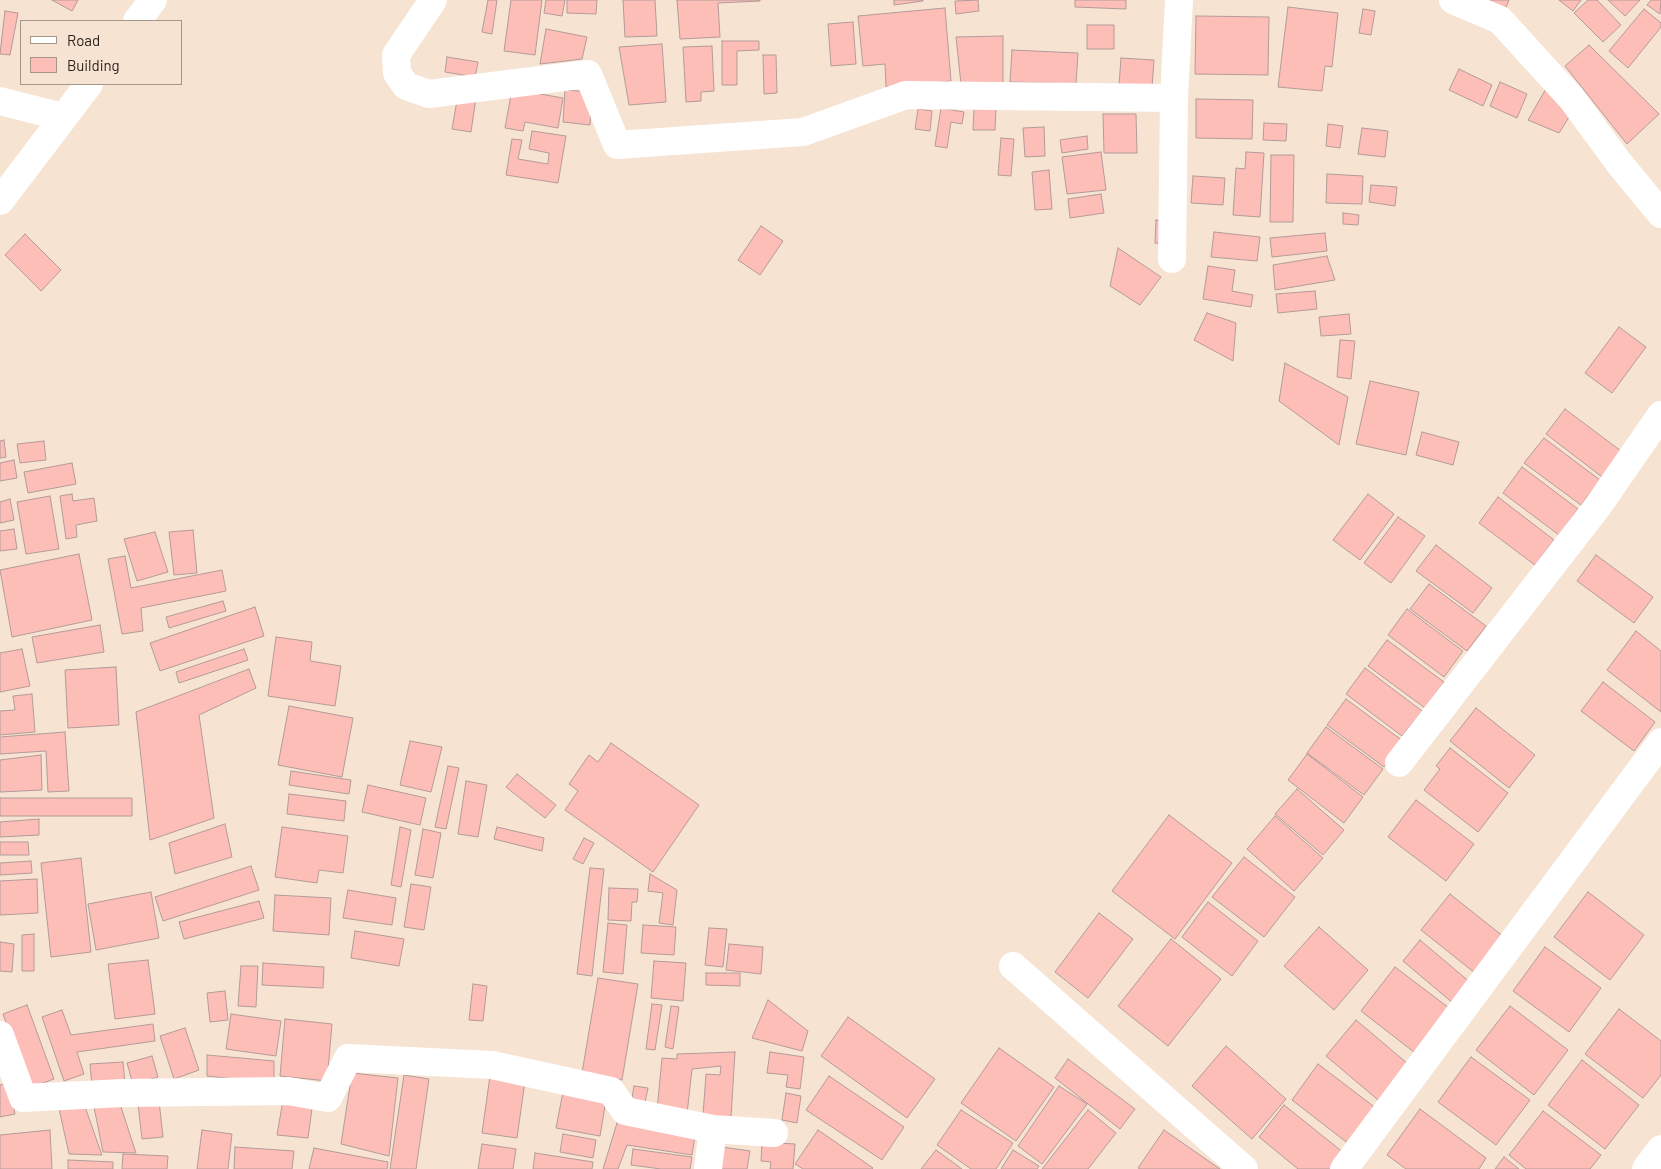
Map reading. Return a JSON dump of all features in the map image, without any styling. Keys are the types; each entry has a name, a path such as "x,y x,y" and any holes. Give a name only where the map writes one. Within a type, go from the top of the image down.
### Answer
{"street":[{"path":"138,20 153,0"},
{"path":"433,0 396,55 397,73 406,86 429,94 588,74 617,145 802,132 906,94 1174,98"},
{"path":"1172,259 1174,98 1181,0"},
{"path":"1454,0 1500,20 1572,99 1619,163 1661,214"},
{"path":"0,200 88,85"},
{"path":"0,101 63,117"},
{"path":"1399,763 1598,506 1661,415"},
{"path":"1344,1169 1661,742"},
{"path":"1013,966 1244,1169"},
{"path":"0,1035 23,1098 123,1093 288,1091 328,1098 348,1058 492,1065 611,1091 625,1111 713,1130 774,1133"},
{"path":"708,1169 713,1130"},
{"path":"1646,1169 1661,1150"}],"building":[{"path":"52,0 78,0 72,11"},
{"path":"488,0 497,0 492,34 482,32"},
{"path":"511,0 542,0 535,55 504,51"},
{"path":"546,0 565,0 562,16 544,13"},
{"path":"567,0 597,0 596,14 567,13"},
{"path":"623,0 655,0 657,36 625,37"},
{"path":"677,0 760,1 718,3 720,37 680,39"},
{"path":"894,0 923,0 923,1 894,5"},
{"path":"978,0 979,11 956,14 955,1"},
{"path":"1075,0 1126,0 1126,9 1075,7"},
{"path":"1488,0 1509,0 1504,12"},
{"path":"1559,0 1581,0 1573,11"},
{"path":"1588,0 1597,0 1621,25 1603,42 1574,13"},
{"path":"1608,0 1640,0 1625,16"},
{"path":"1651,0 1661,0 1660,14 1647,5"},
{"path":"1288,7 1338,13 1332,67 1325,66 1322,91 1278,87"},
{"path":"945,8 951,81 886,87 885,64 863,66 858,16"},
{"path":"1363,9 1375,11 1371,35 1359,33"},
{"path":"1644,9 1661,23 1661,27 1628,68 1609,51"},
{"path":"5,11 18,13 10,55 0,54"},
{"path":"1196,16 1269,17 1268,75 1195,74"},
{"path":"853,22 856,64 831,66 828,24"},
{"path":"1087,25 1114,25 1114,49 1087,49"},
{"path":"546,29 587,37 582,59 540,64"},
{"path":"1003,36 1003,84 961,84 956,37"},
{"path":"722,41 759,41 759,50 737,51 737,85 722,85"},
{"path":"662,44 666,102 629,105 619,47"},
{"path":"1589,45 1659,114 1627,144 1565,66"},
{"path":"712,46 714,91 701,92 701,101 686,102 683,47"},
{"path":"1012,50 1078,53 1076,84 1010,82"},
{"path":"763,55 776,55 777,93 764,94"},
{"path":"447,57 478,62 475,77 445,72"},
{"path":"1121,58 1154,60 1152,87 1119,85"},
{"path":"1459,69 1492,85 1483,106 1449,90"},
{"path":"1500,82 1527,94 1517,118 1490,106"},
{"path":"1547,87 1571,114 1559,133 1528,120"},
{"path":"512,89 563,98 558,128 525,122 523,131 505,128"},
{"path":"565,90 592,92 590,125 563,122"},
{"path":"458,95 476,98 471,132 452,129"},
{"path":"1196,99 1253,100 1252,139 1196,138"},
{"path":"941,108 964,112 962,124 951,122 947,148 935,146"},
{"path":"974,108 996,109 995,130 973,130"},
{"path":"918,109 932,111 930,131 915,129"},
{"path":"1103,114 1136,114 1137,153 1104,153"},
{"path":"1264,123 1287,124 1286,141 1263,140"},
{"path":"1328,124 1343,126 1340,148 1326,146"},
{"path":"1044,127 1045,156 1025,157 1023,128"},
{"path":"1362,128 1388,131 1385,157 1358,154"},
{"path":"532,131 566,136 558,183 506,175 512,139 522,140 518,159 548,164 549,153 529,149"},
{"path":"1087,136 1088,149 1062,153 1060,140"},
{"path":"1001,138 1014,139 1011,176 998,175"},
{"path":"1101,152 1106,190 1067,194 1062,157"},
{"path":"1246,152 1264,153 1260,217 1233,215 1236,168 1245,169"},
{"path":"1271,155 1294,155 1293,222 1270,222"},
{"path":"1049,170 1052,209 1035,210 1032,172"},
{"path":"1327,174 1363,176 1362,204 1326,203"},
{"path":"1193,176 1225,178 1223,205 1191,203"},
{"path":"1371,185 1397,187 1395,206 1369,202"},
{"path":"1101,194 1104,213 1070,218 1068,199"},
{"path":"1343,213 1359,215 1358,225 1343,224"},
{"path":"1156,220 1171,222 1169,244 1155,243"},
{"path":"761,226 783,241 760,275 738,260"},
{"path":"1214,232 1260,237 1257,261 1211,257"},
{"path":"1325,233 1327,251 1272,257 1270,238"},
{"path":"25,234 61,270 41,291 5,255"},
{"path":"1118,248 1161,277 1140,305 1110,286"},
{"path":"1327,256 1335,280 1275,290 1273,265"},
{"path":"1208,266 1235,270 1232,291 1253,295 1251,307 1203,299"},
{"path":"1315,291 1317,309 1278,313 1276,294"},
{"path":"1207,313 1236,323 1233,361 1194,340"},
{"path":"1349,314 1351,334 1321,336 1319,317"},
{"path":"1619,327 1646,347 1612,393 1585,373"},
{"path":"1340,340 1355,341 1351,379 1337,377"},
{"path":"1285,363 1348,397 1339,445 1279,401"},
{"path":"1370,381 1419,392 1406,455 1356,444"},
{"path":"1565,409 1621,451 1602,477 1546,434"},
{"path":"1422,432 1459,442 1453,465 1416,455"},
{"path":"1544,438 1600,480 1581,505 1524,463"},
{"path":"4,440 6,457 0,458 0,441"},
{"path":"44,441 46,460 20,463 17,444"},
{"path":"14,460 17,478 0,481 0,463"},
{"path":"72,463 76,484 28,493 24,472"},
{"path":"1522,467 1578,509 1559,535 1503,493"},
{"path":"72,494 73,501 94,498 97,521 76,525 77,537 66,539 60,496"},
{"path":"1368,494 1394,514 1360,560 1333,540"},
{"path":"50,496 59,549 26,554 17,502"},
{"path":"1498,497 1554,540 1535,565 1479,523"},
{"path":"10,499 14,520 0,523 0,502"},
{"path":"1398,517 1425,536 1391,583 1364,563"},
{"path":"14,529 17,549 0,551 0,531"},
{"path":"193,530 197,573 174,575 169,532"},
{"path":"155,532 168,572 137,581 124,539"},
{"path":"1436,545 1492,588 1473,613 1416,571"},
{"path":"79,554 92,620 12,637 0,570"},
{"path":"1596,555 1653,597 1634,623 1577,581"},
{"path":"125,556 131,588 222,570 226,591 141,608 143,631 122,634 108,559"},
{"path":"1429,584 1486,626 1467,651 1410,609"},
{"path":"223,601 226,611 169,628 166,617"},
{"path":"255,607 264,636 160,671 150,643"},
{"path":"1407,609 1463,651 1444,677 1388,635"},
{"path":"100,625 104,652 37,663 32,637"},
{"path":"1636,631 1661,651 1661,712 1607,670"},
{"path":"276,637 312,642 310,661 341,666 335,706 268,696"},
{"path":"1387,640 1444,682 1425,708 1368,666"},
{"path":"22,649 30,686 0,692 0,653"},
{"path":"244,649 248,660 179,683 176,672"},
{"path":"116,667 119,725 68,728 65,670"},
{"path":"1365,668 1422,711 1402,736 1346,694"},
{"path":"249,669 256,688 199,715 214,818 150,840 136,712"},
{"path":"1603,682 1655,722 1634,751 1581,711"},
{"path":"32,694 35,732 0,735 0,711 15,710 13,696"},
{"path":"1346,699 1403,741 1384,767 1327,725"},
{"path":"289,706 353,718 342,777 278,765"},
{"path":"1476,708 1535,755 1509,788 1450,741"},
{"path":"1326,727 1383,769 1364,795 1307,753"},
{"path":"65,732 69,791 48,792 46,751 0,754 0,737"},
{"path":"410,741 442,747 431,792 400,785"},
{"path":"611,743 699,805 653,872 565,810 578,791 569,784 589,755 598,762"},
{"path":"1450,748 1508,793 1478,832 1424,790 1440,769 1436,766"},
{"path":"1307,754 1363,797 1344,823 1288,780"},
{"path":"41,755 42,790 0,792 0,760"},
{"path":"448,766 459,768 446,829 435,827"},
{"path":"291,771 351,780 349,794 289,785"},
{"path":"517,774 556,805 545,818 506,787"},
{"path":"466,781 487,785 478,837 458,834"},
{"path":"368,785 426,798 420,825 362,812"},
{"path":"1297,789 1344,830 1323,855 1275,814"},
{"path":"289,794 346,801 344,821 287,814"},
{"path":"0,798 132,798 132,816 0,816"},
{"path":"1416,800 1474,844 1446,881 1388,837"},
{"path":"1169,815 1232,863 1175,939 1112,891"},
{"path":"1275,816 1323,858 1294,891 1247,849"},
{"path":"39,819 39,835 0,837 0,822"},
{"path":"225,824 232,857 175,874 169,843"},
{"path":"282,827 348,836 343,873 319,870 317,883 275,877"},
{"path":"400,827 411,830 401,887 391,885"},
{"path":"497,827 544,838 542,851 494,839"},
{"path":"423,829 441,833 433,878 415,875"},
{"path":"584,838 594,843 583,864 573,859"},
{"path":"0,842 28,842 29,855 0,855"},
{"path":"1244,857 1295,897 1264,937 1212,897"},
{"path":"81,858 91,952 51,957 41,863"},
{"path":"31,861 32,873 0,875 0,863"},
{"path":"251,866 259,890 163,921 155,897"},
{"path":"590,868 604,869 592,976 577,974"},
{"path":"650,874 677,890 673,925 659,923 663,893 648,891"},
{"path":"37,879 38,913 0,915 0,881"},
{"path":"411,884 431,887 424,930 404,927"},
{"path":"609,888 638,889 637,902 632,902 631,921 608,920"},
{"path":"348,890 396,898 392,925 343,918"},
{"path":"151,892 159,938 96,950 88,904"},
{"path":"1588,892 1644,935 1610,980 1554,937"},
{"path":"1450,894 1504,937 1475,973 1421,930"},
{"path":"275,895 331,898 329,935 273,931"},
{"path":"259,901 264,918 184,939 179,922"},
{"path":"1208,902 1258,941 1232,976 1182,937"},
{"path":"1099,913 1133,939 1088,998 1055,972"},
{"path":"608,923 627,925 623,974 603,972"},
{"path":"643,925 676,927 674,955 641,953"},
{"path":"1319,927 1368,970 1334,1010 1284,966"},
{"path":"709,928 727,929 723,967 705,965"},
{"path":"355,931 404,939 399,966 351,958"},
{"path":"34,934 34,971 22,971 22,935"},
{"path":"1171,939 1221,979 1168,1046 1118,1006"},
{"path":"1420,940 1471,983 1454,1004 1403,961"},
{"path":"0,942 14,944 12,972 0,971"},
{"path":"729,944 763,947 761,974 726,970"},
{"path":"1545,947 1601,988 1569,1032 1513,991"},
{"path":"148,960 155,1014 115,1019 108,964"},
{"path":"654,961 686,963 683,1001 651,998"},
{"path":"263,963 324,967 323,988 262,985"},
{"path":"241,966 258,966 256,1007 238,1006"},
{"path":"1395,967 1453,1011 1419,1056 1361,1011"},
{"path":"706,973 740,973 740,986 706,985"},
{"path":"598,978 638,984 622,1080 582,1073"},
{"path":"473,984 487,986 483,1021 469,1020"},
{"path":"225,991 228,1020 210,1022 207,993"},
{"path":"768,1000 808,1031 802,1051 752,1038"},
{"path":"652,1004 662,1005 655,1050 646,1049"},
{"path":"27,1005 54,1079 30,1088 3,1014"},
{"path":"671,1006 679,1007 673,1049 665,1047"},
{"path":"1510,1006 1568,1050 1534,1095 1476,1050"},
{"path":"1619,1009 1661,1041 1661,1075 1643,1098 1585,1054"},
{"path":"62,1010 71,1035 153,1024 155,1041 77,1052 84,1074 64,1081 42,1017"},
{"path":"231,1014 281,1021 276,1056 226,1049"},
{"path":"848,1017 935,1079 907,1118 821,1056"},
{"path":"285,1019 332,1024 327,1081 280,1076"},
{"path":"1356,1020 1414,1069 1384,1105 1326,1056"},
{"path":"185,1028 199,1070 174,1079 160,1036"},
{"path":"1226,1046 1286,1099 1252,1139 1192,1086"},
{"path":"999,1048 1054,1087 1016,1141 961,1103"},
{"path":"735,1052 731,1117 703,1115 706,1074 720,1075 721,1066 692,1069 687,1114 657,1111 662,1058 677,1059 677,1054"},
{"path":"770,1052 804,1057 800,1089 786,1087 788,1075 767,1073"},
{"path":"207,1055 274,1061 274,1083 207,1076"},
{"path":"152,1056 158,1077 133,1084 127,1063"},
{"path":"1471,1057 1530,1100 1496,1145 1438,1102"},
{"path":"1068,1059 1135,1109 1120,1129 1055,1078"},
{"path":"1582,1060 1639,1105 1605,1149 1548,1105"},
{"path":"123,1062 125,1084 92,1086 90,1064"},
{"path":"1318,1064 1381,1112 1354,1148 1292,1100"},
{"path":"352,1073 398,1078 389,1156 341,1144"},
{"path":"404,1075 429,1079 416,1169 390,1169"},
{"path":"490,1076 525,1081 517,1138 482,1133"},
{"path":"829,1076 904,1127 882,1160 806,1110"},
{"path":"9,1083 15,1114 0,1117 0,1085"},
{"path":"634,1086 648,1088 643,1112 630,1109"},
{"path":"1059,1086 1087,1104 1042,1164 1018,1146"},
{"path":"563,1092 606,1100 600,1136 556,1128"},
{"path":"786,1093 801,1096 797,1123 782,1120"},
{"path":"283,1100 313,1101 308,1138 277,1135"},
{"path":"119,1101 136,1153 103,1152 93,1102"},
{"path":"159,1101 163,1137 142,1139 138,1104"},
{"path":"58,1104 84,1104 102,1155 69,1154"},
{"path":"1284,1105 1344,1153 1331,1169 1298,1169 1259,1137"},
{"path":"1420,1109 1486,1158 1479,1169 1406,1169 1387,1155"},
{"path":"961,1110 1013,1143 996,1169 971,1169 937,1145"},
{"path":"1088,1110 1116,1133 1088,1169 1042,1169"},
{"path":"1543,1111 1601,1155 1590,1169 1526,1169 1509,1155"},
{"path":"617,1123 695,1135 692,1155 627,1145 618,1169 603,1169"},
{"path":"50,1130 52,1169 0,1169 0,1135"},
{"path":"202,1130 232,1134 228,1169 197,1169"},
{"path":"818,1130 873,1168 803,1169 795,1164"},
{"path":"1164,1130 1220,1169 1138,1168"},
{"path":"563,1134 596,1140 593,1158 560,1152"},
{"path":"762,1142 795,1144 793,1169 770,1169 771,1162 761,1161"},
{"path":"482,1144 516,1149 513,1169 478,1169"},
{"path":"235,1147 294,1151 292,1169 234,1169"},
{"path":"722,1147 750,1151 747,1169 719,1169"},
{"path":"314,1148 388,1162 387,1169 309,1169"},
{"path":"633,1149 692,1157 690,1169 661,1169 631,1165"},
{"path":"936,1150 962,1169 921,1169"},
{"path":"1013,1150 1039,1166 1037,1169 1001,1169"},
{"path":"535,1153 593,1162 592,1169 533,1169"},
{"path":"123,1154 168,1156 167,1169 122,1169"},
{"path":"1504,1157 1519,1169 1495,1169"},
{"path":"68,1160 113,1162 113,1169 68,1169"}]}
